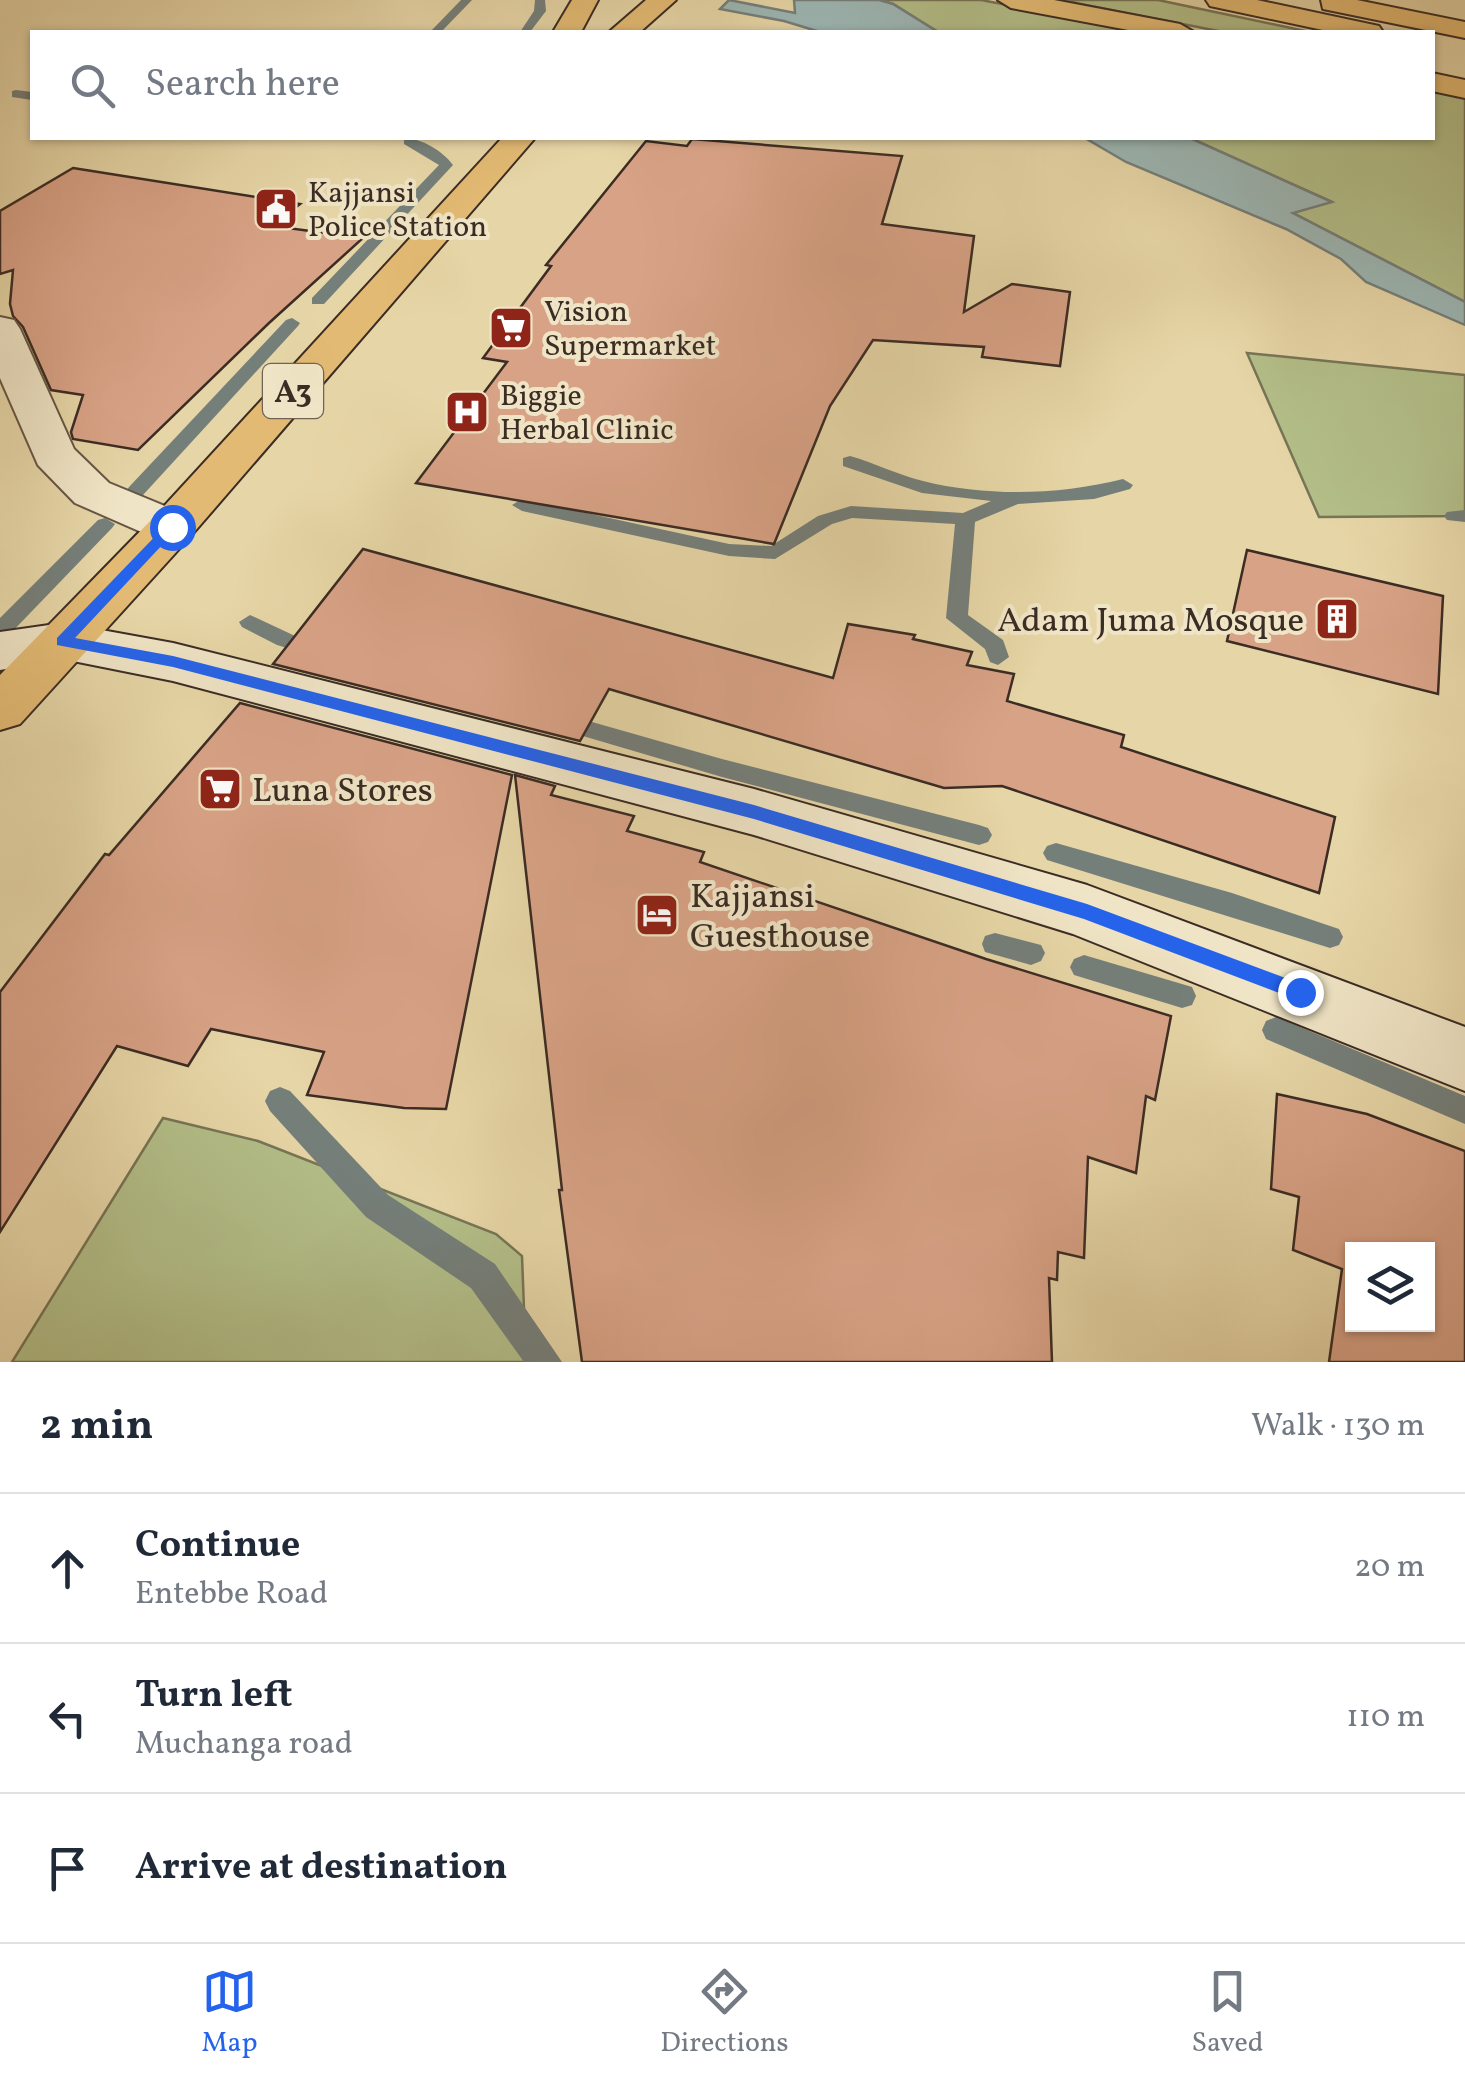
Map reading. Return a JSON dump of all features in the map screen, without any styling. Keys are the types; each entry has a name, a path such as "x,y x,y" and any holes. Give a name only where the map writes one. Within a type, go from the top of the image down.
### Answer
{"main road":[{"path":"568,30 586,0"},
{"path":"626,30 663,0"},
{"path":"1012,0 1170,30"},
{"path":"1219,0 1360,30"},
{"path":"1319,0 1465,30"},
{"path":"1435,47 1465,54"},
{"path":"1435,83 1465,88"},
{"name":"A3","path":"0,710 172,527 517,140"}],"street":[{"path":"0,329 54,455 92,493 172,527"},
{"path":"0,651 63,642 173,662 754,812 1087,912 1465,1059"}],"green space":[{"path":"879,0 981,0 1140,30 935,30 893,4"},
{"path":"1061,0 1158,0 1300,30 1213,30"},
{"path":"1435,90 1465,97 1465,302 1291,212 1330,201 1194,140 1435,140"},
{"path":"1247,353 1465,375 1465,516 1319,517"},
{"path":"163,1118 258,1141 496,1234 522,1256 526,1362 12,1362"}],"water":[{"path":"729,0 795,13 794,0 879,0 893,4 935,30 813,30 720,9"},
{"path":"1088,140 1194,140 1332,202 1293,213 1465,302 1465,325 1366,282 1341,259 1286,229 1126,162"}],"building":[{"path":"691,140 704,140 902,156 882,224 974,236 964,312 1012,284 1070,292 1060,366 982,357 984,347 873,340 830,406 774,544 416,483 507,362 483,358 551,266 546,265 646,141 687,146"},
{"path":"73,168 300,204 272,226 363,238 138,450 73,439 71,432 83,395 51,390 23,327 13,316 13,270 0,274 0,211"},
{"path":"363,549 833,678 848,624 915,635 913,639 972,652 967,665 1014,674 1007,701 1124,735 1121,747 1335,817 1319,893 1002,786 944,788 609,689 580,741 273,664"},
{"name":"Adam Juma Mosque","path":"1247,550 1443,596 1438,694 1227,641"},
{"path":"240,703 512,775 446,1109 404,1108 307,1095 324,1052 211,1029 188,1066 117,1046 0,1232 0,992 105,854 109,855"},
{"path":"515,775 555,786 551,795 634,816 627,831 704,852 700,862 986,959 1171,1016 1155,1100 1146,1096 1136,1173 1088,1157 1084,1258 1058,1252 1057,1280 1049,1278 1052,1362 582,1362 559,1190"},
{"path":"1277,1094 1367,1114 1465,1151 1465,1362 1329,1362 1342,1269 1293,1250 1299,1197 1271,1189"}],"waterway":[{"path":"437,30 467,0"},
{"path":"526,30 540,11 540,0"},
{"path":"16,94 30,96"},
{"path":"318,301 446,165 441,158 409,141"},
{"path":"136,491 292,323"},
{"path":"850,462 922,487 1006,497"},
{"path":"965,519 1015,498 1094,493 1123,485"},
{"path":"522,505 729,550 775,553 825,520 851,512 965,519"},
{"path":"1454,516 1465,516"},
{"path":"965,519 957,618 995,645 998,657"},
{"path":"0,631 105,524"},
{"path":"250,622 285,640 320,650"},
{"path":"557,720 979,835"},
{"path":"1056,853 1330,937"},
{"path":"995,944 1031,953"},
{"path":"1084,967 1182,996"},
{"path":"1276,1030 1465,1110"},
{"path":"280,1101 377,1206 483,1276 545,1362"}],"place":[{"name":"Kajjansi Police Station","path":"276,209"},
{"name":"Vision Supermarket","path":"511,328"},
{"name":"Biggie Herbal Clinic","path":"467,412"},
{"name":"Adam Juma Mosque","path":"1337,619"},
{"name":"Luna Stores","path":"220,789"},
{"name":"Kajjansi Guesthouse","path":"657,915"}],"route":[{"path":"172,527 63,642 173,662 754,812 1087,912 1300,992"}]}
